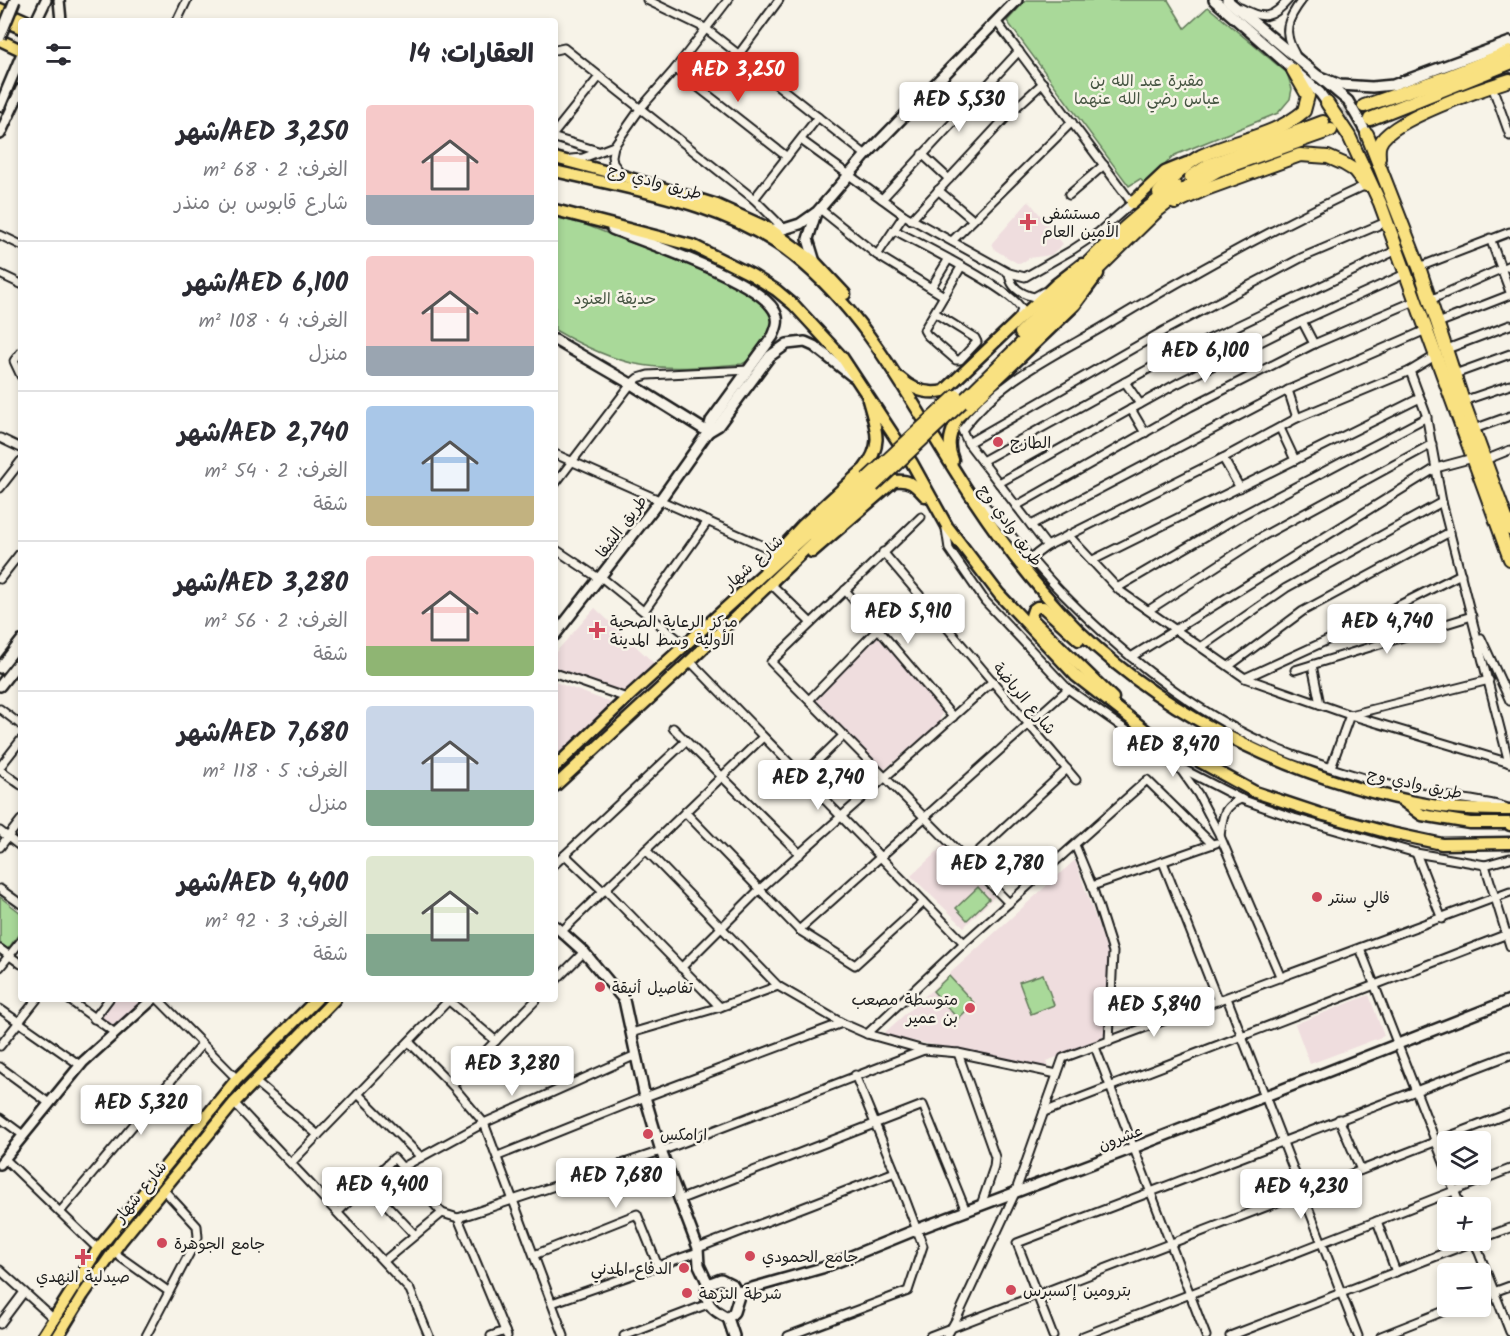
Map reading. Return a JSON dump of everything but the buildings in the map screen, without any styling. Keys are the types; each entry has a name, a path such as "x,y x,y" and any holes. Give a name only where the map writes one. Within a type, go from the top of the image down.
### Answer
{"highway":[{"path":"1364,106 1442,80 1510,52"},
{"path":"1370,119 1510,63"},
{"path":"811,537 1109,260 1153,208 1174,176 1200,156 1273,130 1304,111 1308,96 1296,65"},
{"path":"1379,162 1379,145 1392,131 1416,116 1510,80"},
{"path":"1327,103 1349,136 1380,203 1436,356 1508,522"},
{"path":"959,399 1091,260 1153,208 1218,170 1327,126"},
{"path":"1367,134 1419,267 1474,429 1479,459 1510,559"},
{"path":"1153,208 1300,155 1328,157 1354,170 1380,203"}],"main road":[{"path":"0,9 20,18"},
{"path":"0,19 18,27"},
{"path":"0,38 18,48"},
{"path":"1132,203 1165,172 1200,156"},
{"path":"559,159 717,205 770,229 815,262 850,301 873,340"},
{"name":"طريق وادي وج","path":"558,172 667,198 708,211 760,234 791,254 817,275 844,302 873,340 962,482 1034,582 1079,630 1121,668 1178,708 1236,741 1308,772 1437,806 1470,810 1510,809"},
{"path":"558,211 694,246 752,275 776,290 819,331 842,357 912,463 943,519"},
{"path":"888,366 906,384 931,394 944,391 1055,285 1077,267 1091,260"},
{"path":"962,482 949,451 951,431 958,417 1075,305 1109,260"},
{"path":"733,602 777,552 864,470 872,459 878,435 865,392"},
{"path":"770,583 779,583 877,493 894,481 905,480 917,487 999,594 1032,631 1077,676 1153,736 1255,792 1324,815 1442,844 1509,842"},
{"name":"شارع شهار","path":"558,783 690,661 770,583 811,537"},
{"name":"شارع شهار","path":"558,764 685,645 811,537"},
{"path":"1131,719 1100,684 1034,621 1031,616 1033,610 1040,607 1046,609 1119,675 1148,687"},
{"path":"1398,797 1422,815 1470,823 1509,822 1510,825"},
{"name":"شارع شهار","path":"43,1336 98,1249 237,1079 314,1002"},
{"name":"شارع شهار","path":"58,1336 113,1252 163,1189 234,1103 332,1002"}],"street":[{"path":"0,38 15,0"},
{"path":"37,18 45,0"},
{"path":"59,0 61,18"},
{"path":"178,18 187,0"},
{"path":"647,0 705,28 866,155"},
{"path":"623,176 613,163 614,146 640,109 675,69 728,0"},
{"path":"739,54 779,0"},
{"path":"1214,0 1296,65 1340,85 1372,87 1393,85 1510,42"},
{"path":"1228,1 1252,14 1265,16 1274,14 1288,0"},
{"path":"1296,65 1287,34 1289,18 1302,0"},
{"path":"770,229 784,229 800,224 818,211 866,155 1014,1"},
{"path":"1228,1 1296,65 1327,103"},
{"path":"996,21 1132,203 1099,232 1072,250 1025,276 1010,277"},
{"path":"558,49 564,48 754,199 784,229"},
{"path":"882,199 1019,51"},
{"path":"0,106 18,63"},
{"path":"675,69 787,157"},
{"path":"1315,75 1348,101 1367,134"},
{"path":"558,128 599,77"},
{"path":"877,255 894,230 938,190 1010,113 1043,83"},
{"path":"1492,86 1510,134"},
{"path":"0,134 18,95"},
{"path":"754,199 818,117"},
{"path":"952,241 1072,122"},
{"path":"558,139 599,152"},
{"path":"801,140 907,218 952,241 1010,277 1019,291 1034,297 1055,285"},
{"path":"559,159 584,158 614,146"},
{"path":"922,154 949,178"},
{"path":"1069,195 1104,165"},
{"path":"1047,546 969,443 962,430 974,413 1006,384 1143,303 1285,223 1366,185"},
{"path":"938,190 973,220"},
{"path":"818,211 877,255 944,296"},
{"path":"815,262 808,239 818,211"},
{"path":"581,217 713,269 735,280 772,306 778,320 773,336 711,422 708,432"},
{"path":"969,443 1165,330 1270,274 1301,258 1386,222"},
{"path":"894,230 1002,291 1020,306 1022,310 1017,320"},
{"path":"1419,267 1510,232"},
{"path":"1,237 18,244"},
{"path":"1438,323 1510,293 1490,238"},
{"path":"982,461 1163,361 1397,250"},
{"path":"931,288 948,260"},
{"path":"1430,300 1510,265"},
{"path":"935,313 975,338 977,342 960,360 956,360 924,330 961,267"},
{"path":"0,274 18,283"},
{"path":"999,483 1178,383 1302,321 1405,274"},
{"path":"1002,291 1010,277"},
{"path":"1016,506 1190,407 1314,345 1415,301"},
{"path":"1302,321 1314,345"},
{"path":"1447,349 1510,325"},
{"path":"1031,525 1288,390 1426,330"},
{"path":"558,342 708,432"},
{"path":"708,432 718,426 770,356 788,344 805,342 814,346 857,380"},
{"path":"1455,374 1510,354"},
{"path":"18,356 14,361 18,370"},
{"path":"1031,558 1047,546 1223,458 1297,418 1410,371 1436,356"},
{"path":"558,480 631,384 638,378 648,375 749,370"},
{"path":"1410,371 1427,417 1442,502 1509,763"},
{"path":"1125,382 1140,404"},
{"path":"1463,401 1510,385"},
{"path":"1288,390 1297,418"},
{"path":"1091,561 1420,398"},
{"path":"1131,409 1145,433"},
{"path":"1474,429 1510,416"},
{"path":"1117,588 1242,515 1427,417"},
{"path":"1280,428 1295,460"},
{"name":"طريق الشفا","path":"558,631 660,500 708,432"},
{"path":"0,438 18,444"},
{"path":"1149,610 1263,536 1432,444"},
{"path":"1131,657 1436,468 1510,450"},
{"path":"558,455 777,552"},
{"path":"1223,458 1240,488"},
{"path":"0,488 18,465"},
{"path":"962,482 990,510 1063,594 1131,657 1176,692 1213,715 1291,754 1331,767 1407,789 1474,800 1510,809"},
{"path":"1201,647 1286,588 1442,502"},
{"path":"921,517 771,662 1009,903"},
{"path":"943,519 949,549 985,601 1068,689 1179,767 1241,799 1307,823 1416,853 1485,865 1510,858"},
{"path":"644,611 708,521"},
{"path":"1228,666 1304,611 1450,532"},
{"path":"1068,535 1117,588 1245,678 1350,715 1509,763"},
{"path":"558,551 601,578 685,645"},
{"name":"شارع الرياضة","path":"883,552 1076,780"},
{"path":"0,579 18,556"},
{"path":"1245,678 1354,628 1461,574"},
{"path":"770,583 811,623"},
{"path":"845,590 953,717"},
{"path":"1295,670 1472,619"},
{"path":"1472,619 1510,701"},
{"path":"809,700 878,629"},
{"path":"0,668 4,657 18,644"},
{"path":"690,661 964,943"},
{"path":"0,686 18,664"},
{"path":"1312,665 1320,704"},
{"path":"558,674 627,698"},
{"path":"1350,715 1489,680"},
{"path":"681,968 760,889 993,681"},
{"path":"1502,684 1510,681"},
{"path":"799,930 1068,689"},
{"path":"0,709 18,723"},
{"path":"1331,767 1350,715"},
{"path":"673,728 800,854"},
{"path":"802,776 844,735"},
{"path":"734,1336 728,1318 708,1304 706,1293 708,1284 702,1274 698,1250 681,1199 661,1151 645,1097 624,1000 585,952 558,928 604,890 763,737"},
{"path":"558,861 686,741"},
{"path":"18,744 0,768 18,783"},
{"path":"1179,767 1198,794 1221,838 1281,978"},
{"path":"968,861 1067,769"},
{"path":"867,1034 964,943 1147,780 1212,844"},
{"path":"1221,838 1223,815 1227,807 1241,799"},
{"path":"685,812 799,930 855,965 924,902"},
{"path":"0,847 18,824"},
{"path":"0,831 18,845"},
{"path":"1092,886 1212,844 1221,838"},
{"path":"1075,845 1092,886 1113,952 1109,1042"},
{"path":"646,850 778,986 842,1023 867,1034 924,1050 958,1053 1057,1074"},
{"path":"1416,853 1442,919"},
{"path":"565,855 604,890 720,1007"},
{"path":"1162,862 1218,1002"},
{"path":"1485,865 1510,946"},
{"path":"0,889 18,902"},
{"path":"947,1336 1015,1193 1063,1058 1510,892"},
{"path":"1044,1112 1508,934"},
{"path":"0,967 18,945"},
{"path":"1360,948 1437,1147"},
{"path":"0,949 18,962"},
{"path":"558,978 585,952"},
{"path":"631,1033 720,1007 778,986"},
{"path":"1227,998 1267,1096 1358,1336"},
{"name":"عشرون","path":"738,1292 822,1268 1510,1000"},
{"path":"0,1046 35,1002"},
{"path":"72,1002 115,1033"},
{"path":"94,1019 107,1002"},
{"path":"98,1249 2,1161 80,1065 149,1002"},
{"path":"155,1002 237,1079"},
{"path":"291,1163 446,1002"},
{"path":"450,1002 496,1041"},
{"path":"452,1085 534,1002"},
{"path":"0,1009 80,1065"},
{"path":"498,1156 645,1097 842,1023"},
{"path":"409,1042 452,1085 484,1123 564,1336"},
{"path":"60,1212 202,1044"},
{"path":"1095,1047 1206,1336"},
{"path":"338,1212 394,1158 442,1213 458,1218 661,1151 924,1050"},
{"path":"958,1053 994,1157 994,1167 981,1205"},
{"path":"403,1167 484,1123 636,1055"},
{"path":"1053,1336 1017,1243 1510,1055"},
{"path":"0,1067 49,1103"},
{"path":"788,1336 908,1291 923,1246 855,1075"},
{"path":"254,1081 318,1135"},
{"path":"358,1094 421,1157"},
{"path":"234,1103 410,1290 429,1336"},
{"path":"681,1199 923,1105 966,1211"},
{"path":"930,1336 1510,1113"},
{"path":"0,1118 23,1135"},
{"path":"1339,1119 1361,1170"},
{"path":"1083,1336 1510,1169"},
{"path":"552,1303 658,1266 895,1172"},
{"path":"367,1184 415,1235"},
{"path":"1453,1185 1457,1197"},
{"path":"146,1336 198,1237 199,1231 163,1189"},
{"path":"384,1261 442,1213"},
{"path":"534,1255 637,1214 658,1266"},
{"path":"458,1218 506,1334 491,1336"},
{"path":"1377,1221 1396,1272"},
{"path":"1491,1235 1510,1228"},
{"path":"1230,1336 1449,1251"},
{"path":"1481,1251 1510,1332"},
{"path":"113,1252 168,1291"},
{"path":"0,1270 54,1319"},
{"path":"708,1284 714,1280 728,1281 736,1288 739,1301 728,1318"},
{"path":"1491,1293 1510,1286"},
{"path":"0,1324 24,1292"},
{"path":"624,1336 708,1304"},
{"path":"1381,1336 1437,1314"}],"shaded area":[{"name":"مستشفى الأمين العام","path":"1029,201 1063,244 1051,255 1029,258 1025,262 1017,263 995,250 992,243"},
{"name":"مركز الرعاية الصحية الأولية وسط المدينة","path":"595,608 657,666 625,694 558,671 558,650"},
{"path":"876,635 939,706 942,713 939,723 885,769 880,767 815,701 816,696"},
{"path":"558,683 612,703 558,755"},
{"path":"944,845 994,897 964,927 911,876"},
{"path":"1075,860 1108,953 1105,1033 1101,1039 1047,1061 1049,1067 882,1035"},
{"path":"1369,995 1384,1036 1310,1064 1295,1024"},
{"path":"110,1002 141,1003 113,1028 99,1016"}],"green space":[{"name":"مقبرة عبد الله بن عباس رضي الله عنهما","path":"1026,0 1168,0 1185,28 1208,7 1287,73 1292,89 1290,99 1278,113 1175,155 1145,184 1140,179 1129,186 1007,21"},
{"name":"حديقة العنود","path":"558,218 586,225 712,274 731,283 771,310 773,319 766,338 757,351 742,364 689,367 649,366 604,355 558,332"},
{"path":"978,887 989,899 967,920 956,908"},
{"path":"0,897 18,911 18,935 8,949 0,943"},
{"path":"1043,974 1054,1005 1031,1014 1019,982"},
{"path":"949,976 974,1003 958,1019 933,991"}],"tunnel":[{"path":"1323,122 1364,106"}],"place":[{"name":"مستشفى الأمين العام","path":"1028,222"},
{"name":"الطازج","path":"998,442"},
{"name":"مركز الرعاية الصحية الأولية وسط المدينة","path":"597,630"},
{"name":"فالي سنتر","path":"1317,897"},
{"name":"تفاصيل أنيقة","path":"600,987"},
{"name":"متوسطة مصعب بن عمير","path":"970,1008"},
{"name":"ارامكس","path":"648,1134"},
{"name":"جامع الجوهرة","path":"162,1243"},
{"name":"جامع الحمودي","path":"750,1256"},
{"name":"صيدلية النهدي","path":"83,1257"},
{"name":"الدفاع المدني","path":"684,1268"},
{"name":"بترومين إكسبرس","path":"1011,1290"},
{"name":"شرطة النزهة","path":"687,1293"}]}
